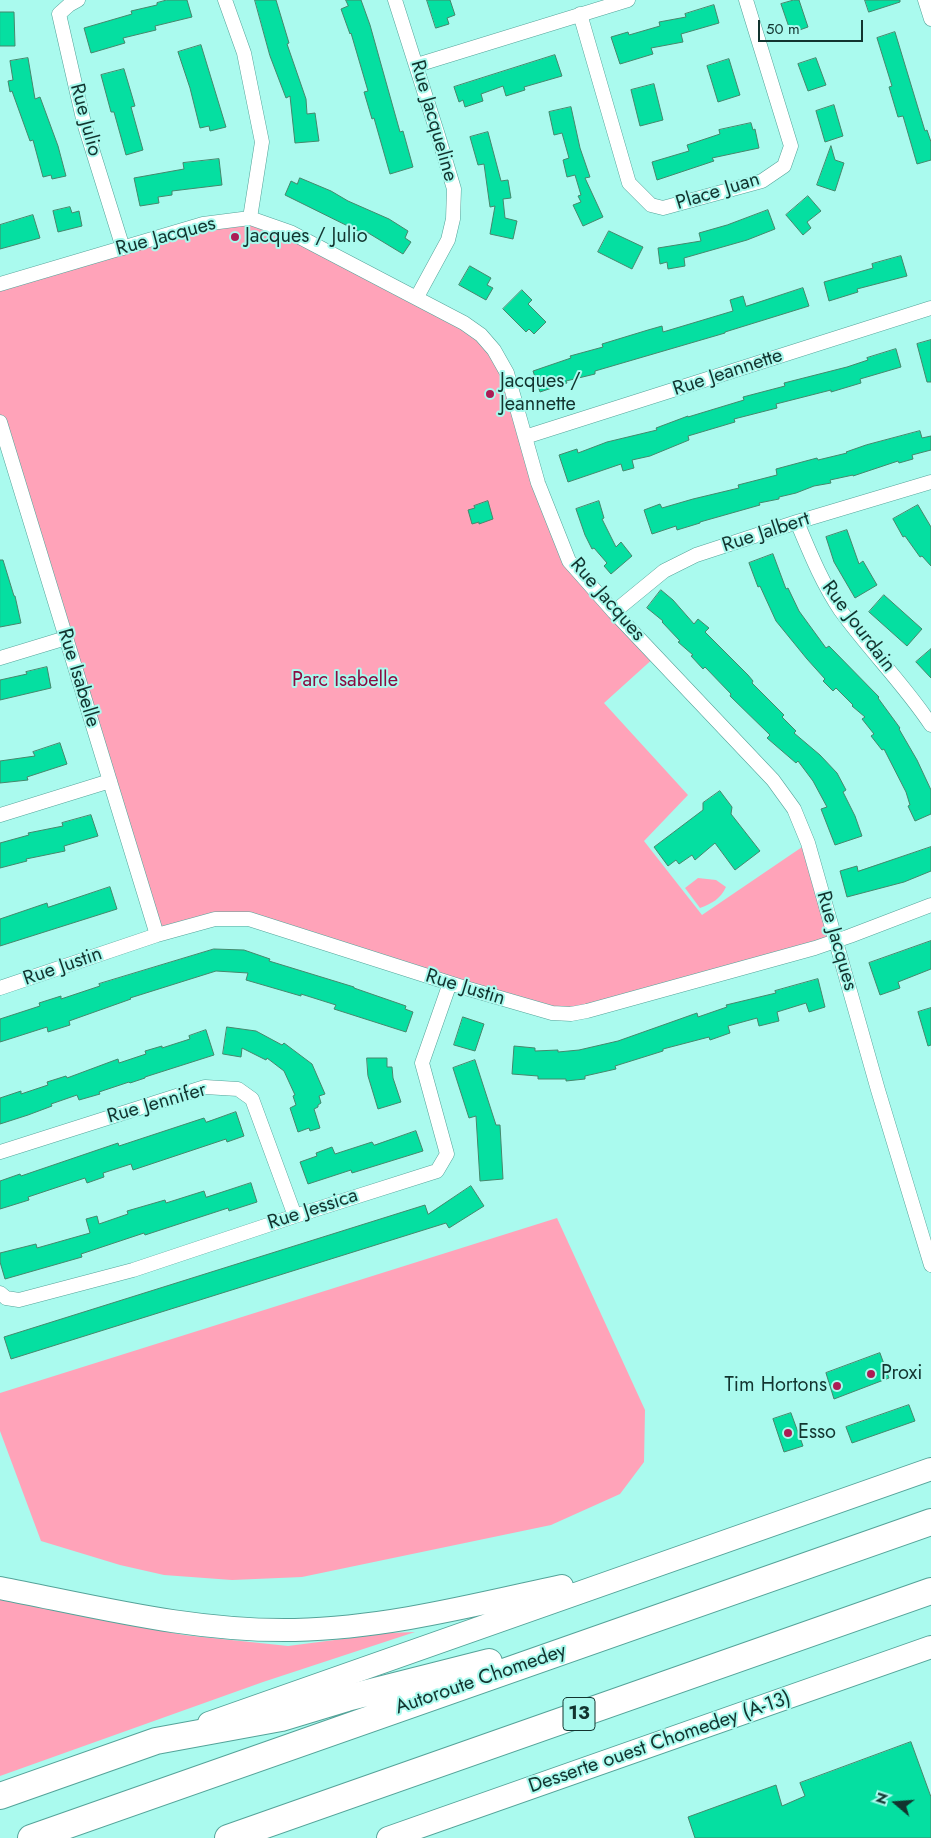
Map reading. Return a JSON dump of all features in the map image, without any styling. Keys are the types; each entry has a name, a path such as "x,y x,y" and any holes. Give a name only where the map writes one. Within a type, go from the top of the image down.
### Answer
{"highway":[{"name":"Autoroute Chomedey","path":"32,1838 931,1522"},
{"name":"13","path":"228,1838 931,1591"},
{"path":"0,1796 156,1741 281,1718 348,1698 662,1617"}],"main road":[{"path":"156,1741 931,1469"},
{"path":"0,1588 120,1613 191,1624 266,1630 316,1629 374,1624 431,1615 664,1563"},
{"name":"Desserte ouest Chomedey (A-13)","path":"388,1838 931,1647"}],"street":[{"name":"Rue Julio","path":"78,0 69,4 59,14 84,123 124,248"},
{"path":"225,0 244,53 262,142 250,218"},
{"name":"Rue Jacqueline","path":"395,0 417,65 454,189 453,219 448,240 416,297"},
{"path":"417,65 628,0"},
{"name":"Place Juan","path":"580,14 629,183 651,206 663,208 762,181 784,166 791,146 746,0"},
{"path":"925,0 931,19"},
{"name":"Rue Jacques","path":"0,284 203,224 250,218 290,232 416,297 464,323 481,335 494,350 507,372 538,483 569,561 614,612 773,780 794,809 808,843 878,1090 931,1265"},
{"name":"Rue Jeannette","path":"525,437 931,308"},
{"name":"Rue Isabelle","path":"0,422 157,935"},
{"name":"Rue Jalbert","path":"614,612 664,571 696,555 797,522 931,482"},
{"name":"Rue Jourdain","path":"797,522 821,580 842,612 916,701 931,725"},
{"path":"0,658 66,638"},
{"path":"0,815 110,781"},
{"name":"Rue Justin","path":"0,988 157,935 216,919 249,919 450,984 552,1013 572,1014 836,941 931,905"},
{"name":"Rue Jessica","path":"0,1293 6,1298 19,1300 134,1270 437,1171 447,1154 422,1063 450,984"},
{"name":"Rue Jennifer","path":"0,1152 205,1087 238,1089 252,1099 295,1216"}],"green space":[{"name":"Parc Isabelle","path":"250,218 417,297 494,350 569,561 656,656 604,703 688,795 644,841 702,915 808,843 839,940 588,1004 562,1008 474,991 249,919 157,935 0,422 0,284"},
{"path":"698,878 716,880 726,887 716,900 700,908 685,888"},
{"path":"557,1218 645,1410 644,1462 620,1494 551,1525 302,1577 232,1580 164,1575 120,1565 41,1541 0,1431 0,1393"},
{"path":"0,1599 184,1635 288,1646 389,1633 415,1632 263,1682 0,1776"}],"building":[{"path":"167,0 187,0 192,17 155,26 156,30 123,38 125,43 91,53 84,28 132,14 131,11 157,5 157,3"},
{"path":"255,0 276,0 289,43 287,44 306,99 307,114 315,113 319,141 295,143 290,96 286,98 270,56"},
{"path":"346,0 361,0 370,25 400,132 403,131 413,167 390,174 374,118 372,119 364,92 368,91 351,33 341,9 348,6"},
{"path":"427,0 450,0 455,15 447,18 449,24 436,28"},
{"path":"799,0 808,27 791,33 781,4"},
{"path":"865,0 900,0 900,2 869,12"},
{"path":"714,5 719,23 681,34 683,42 651,48 653,54 620,64 611,37 628,32 629,35 660,26 659,22 686,17 685,14"},
{"path":"0,12 14,12 15,46 0,46"},
{"path":"895,32 925,131 927,130 931,142 931,160 917,164 903,116 898,117 889,87 892,86 877,38"},
{"path":"201,45 226,127 210,131 209,126 200,128 190,88 178,52"},
{"path":"555,55 562,76 524,87 525,90 506,96 503,86 481,94 483,101 465,107 463,100 459,102 454,87"},
{"path":"28,58 35,99 40,97 58,146 66,176 52,179 51,175 43,177 33,140 30,141 12,91 10,92 8,81 13,80 10,61"},
{"path":"816,58 826,85 808,91 798,64"},
{"path":"729,59 740,95 718,102 707,66"},
{"path":"124,69 135,106 131,107 143,150 126,155 101,75"},
{"path":"654,84 663,120 640,126 631,90"},
{"path":"834,105 843,136 825,142 816,111"},
{"path":"571,107 580,148 590,177 585,178 603,217 583,226 573,205 581,202 578,196 581,195 575,175 567,177 563,160 569,158 562,133 554,135 549,112"},
{"path":"751,123 753,130 755,129 759,148 712,158 714,161 657,180 652,162 689,151 687,145 720,134 719,130"},
{"path":"488,132 501,181 508,180 511,198 503,199 505,218 517,221 513,239 490,234 495,206 490,207 484,164 478,165 470,137"},
{"path":"831,146 835,160 844,163 835,191 817,185"},
{"path":"219,159 222,185 172,191 172,195 158,197 159,203 140,206 134,178 184,169 183,163"},
{"path":"300,178 389,219 408,231 405,238 411,242 403,254 365,231 364,234 285,195 291,181 297,184"},
{"path":"808,196 821,211 807,222 811,228 803,235 786,215"},
{"path":"70,207 72,213 79,211 82,226 58,232 53,211"},
{"path":"768,210 775,229 747,240 684,258 685,266 668,269 667,262 660,264 658,248 701,241 699,233"},
{"path":"33,215 40,238 0,249 0,225"},
{"path":"609,231 643,247 632,269 598,252"},
{"path":"901,256 907,276 857,289 858,292 829,301 824,282 873,268 872,264"},
{"path":"470,266 491,278 487,285 493,288 486,300 459,285"},
{"path":"803,288 809,306 595,371 595,374 566,381 567,383 540,392 533,371 571,358 570,356 603,347 602,344 662,326 663,332 733,311 730,300 743,296 746,306"},
{"path":"522,290 532,300 528,304 546,322 534,334 529,329 526,332 503,309"},
{"path":"931,340 931,382 927,382 917,344"},
{"path":"896,349 901,367 860,379 861,383 831,392 831,390 776,404 777,408 734,419 735,422 688,436 689,440 650,456 632,460 634,468 623,471 621,464 568,482 559,455 577,449 578,453 607,442 657,430 656,428 688,416 744,400 743,397 785,386 784,383 847,367 868,360 867,358"},
{"path":"920,431 922,438 931,436 931,450 912,455 913,459 899,463 898,461 853,476 830,480 831,483 814,486 779,497 779,499 759,503 760,505 677,530 676,526 652,534 644,510 660,504 662,508 739,488 738,485 777,475 776,469 817,458 818,460 847,453 866,445"},
{"path":"488,501 493,519 479,524 479,522 472,524 468,510"},
{"path":"599,501 604,518 602,519 616,547 621,542 632,556 611,574 604,566 607,563 594,548 592,549 576,509"},
{"path":"918,505 931,527 931,566 922,556 920,557 905,536 903,537 893,519"},
{"path":"847,530 859,564 863,561 877,585 855,598 834,562 826,537"},
{"path":"773,554 786,589 788,588 799,611 826,648 829,646 879,697 900,728 931,790 931,814 915,821 908,806 910,805 906,792 884,749 882,750 871,736 874,734 862,719 865,717 836,688 833,691 823,681 825,679 776,621 760,586 758,587 749,563"},
{"path":"0,560 3,560 15,596 21,623 0,627"},
{"path":"661,590 673,600 694,624 698,619 709,628 705,632 748,675 753,681 752,683 784,715 782,717 796,731 794,733 820,755 837,773 846,790 843,792 855,816 862,836 835,845 821,809 827,807 813,781 798,761 796,763 767,738 770,735 730,696 731,694 705,667 703,669 691,656 693,655 678,642 680,641 663,621 647,608"},
{"path":"884,595 922,629 907,646 869,612"},
{"path":"931,649 931,678 916,662"},
{"path":"47,667 51,688 0,700 0,680"},
{"path":"60,743 67,764 27,777 28,780 0,783 0,761 35,756 33,752"},
{"path":"720,791 732,807 731,814 760,851 735,870 715,843 695,860 692,855 679,864 676,860 668,866 654,847 703,810 703,803"},
{"path":"91,815 98,836 64,846 65,851 26,859 27,861 0,868 0,843 29,835 28,833 63,826 62,823"},
{"path":"931,847 931,871 904,882 847,897 840,871 857,866 858,871"},
{"path":"110,887 117,909 0,946 0,919 47,903 48,907"},
{"path":"931,941 931,969 898,982 900,988 880,995 869,963"},
{"path":"214,949 244,950 270,959 269,961 354,987 406,1006 405,1009 413,1012 406,1032 334,1009 336,1005 246,980 248,973 216,971 130,998 69,1021 70,1025 48,1032 47,1027 0,1042 0,1019 40,1006 39,1003 61,996 61,999 100,986 99,984"},
{"path":"818,979 825,1007 809,1012 806,1003 777,1012 779,1021 759,1026 757,1018 728,1026 730,1033 710,1040 709,1037 663,1049 663,1051 615,1066 616,1069 585,1076 585,1079 566,1081 566,1079 538,1079 538,1076 512,1074 514,1046 535,1048 535,1051 558,1050 558,1052 579,1050 618,1041 697,1013 698,1017 727,1007 726,1005 776,993 775,991"},
{"path":"931,1008 931,1045 928,1046 918,1012"},
{"path":"463,1017 484,1024 475,1051 454,1045"},
{"path":"227,1027 256,1031 282,1045 284,1043 312,1064 325,1094 319,1096 321,1103 314,1109 320,1128 310,1131 309,1128 298,1132 290,1108 296,1105 293,1096 295,1095 284,1071 267,1058 266,1060 242,1048 241,1057 223,1054"},
{"path":"206,1030 214,1055 99,1092 100,1094 79,1100 77,1095 0,1124 0,1098 21,1091 21,1094 48,1085 47,1082 66,1076 67,1078 118,1059 119,1063 146,1054 145,1051 190,1039 189,1036"},
{"path":"367,1058 387,1058 387,1067 392,1067 393,1078 401,1102 378,1109 368,1076"},
{"path":"475,1060 496,1125 500,1125 503,1179 480,1181 476,1116 469,1118 453,1068"},
{"path":"236,1112 244,1136 227,1142 226,1139 133,1170 131,1164 103,1173 104,1177 87,1183 85,1178 28,1197 29,1200 0,1209 0,1181 20,1174 21,1176 118,1143 119,1146 204,1118 206,1122"},
{"path":"416,1131 423,1151 352,1173 351,1170 308,1184 300,1162 317,1156 316,1153 332,1147 335,1154 372,1142 374,1145"},
{"path":"251,1183 257,1202 229,1211 228,1208 145,1235 144,1233 81,1254 82,1257 5,1279 0,1262 0,1253 36,1244 37,1248 90,1233 86,1219 97,1216 99,1224 128,1214 127,1211 165,1200 166,1203 204,1191 206,1197"},
{"path":"471,1186 484,1206 449,1228 446,1223 11,1359 4,1337 425,1205 428,1214"},
{"path":"880,1353 889,1378 834,1399 826,1373"},
{"path":"909,1405 915,1421 852,1443 846,1427"},
{"name":"Esso","path":"791,1413 803,1446 784,1452 773,1419"},
{"path":"911,1742 931,1797 931,1838 695,1838 688,1817 776,1785 782,1806 805,1796 800,1783"}],"place":[{"name":"Jacques / Julio","path":"235,237"},
{"name":"Jacques / Jeannette","path":"490,394"},
{"name":"Proxi","path":"871,1374"},
{"name":"Tim Hortons","path":"837,1386"},
{"name":"Esso","path":"788,1433"}]}
